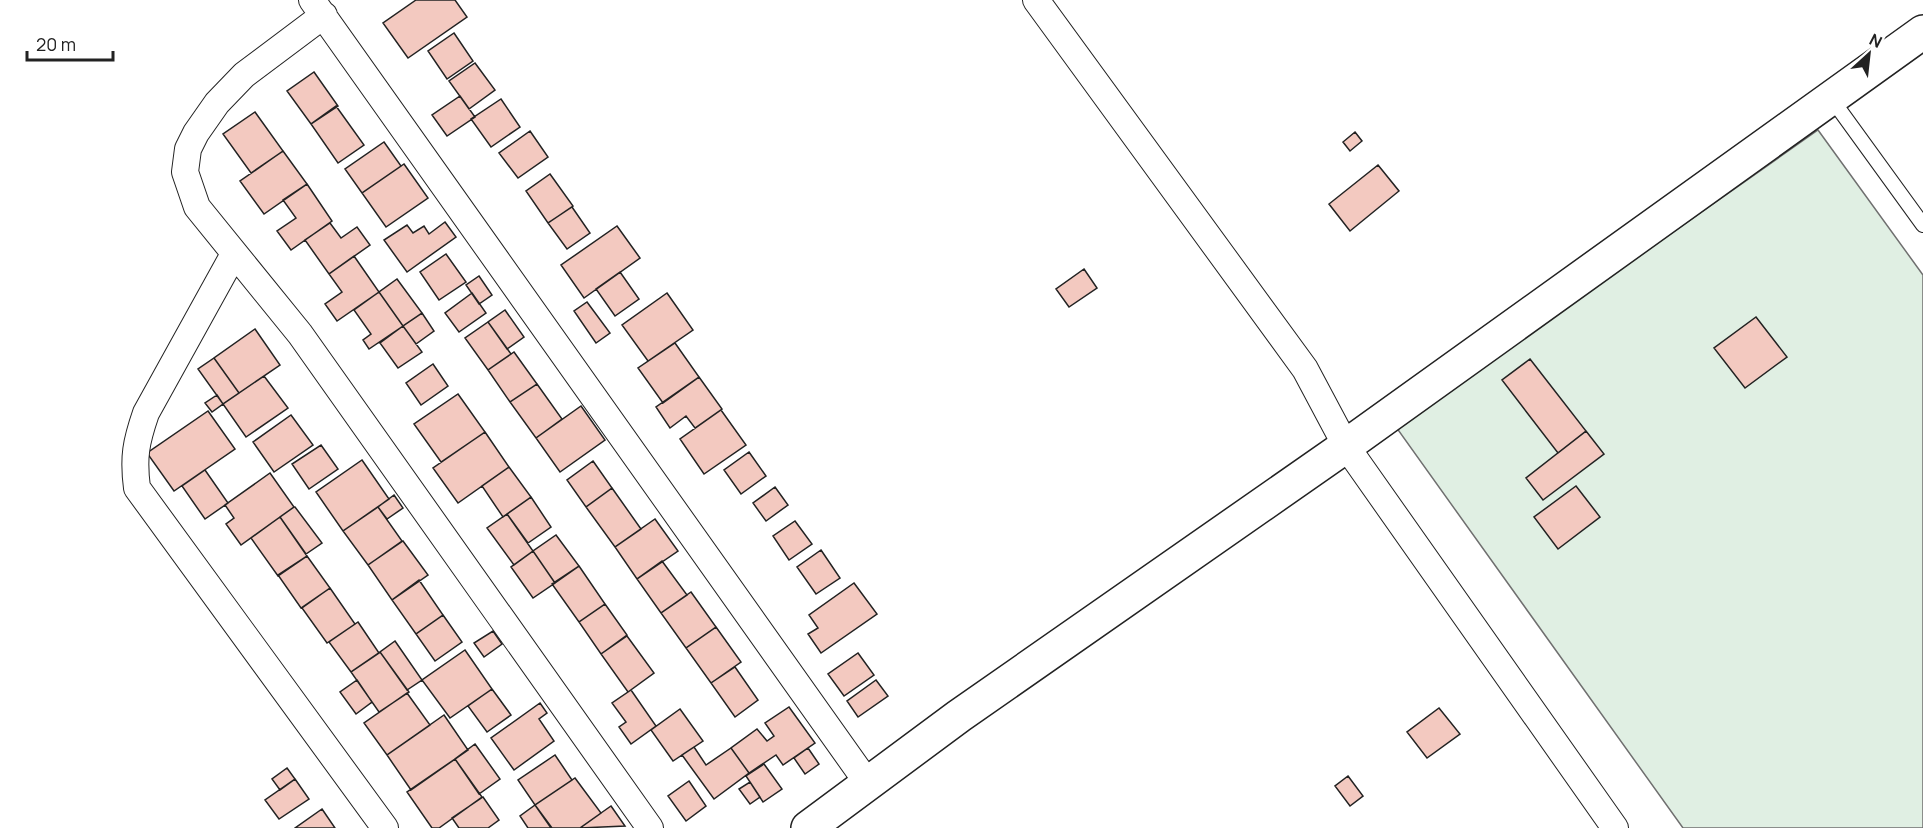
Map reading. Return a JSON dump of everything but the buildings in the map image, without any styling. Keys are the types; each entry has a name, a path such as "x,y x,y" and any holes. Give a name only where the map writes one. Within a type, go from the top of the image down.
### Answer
{"main road":[{"path":"808,828 869,785 959,716 1346,446 1923,32"}],"street":[{"path":"1036,0 1305,369 1346,446 1615,828"},
{"path":"650,828 300,334 197,207 185,172 188,149 196,133 217,104 244,75 318,8 869,785"},
{"path":"234,254 146,412 137,440 134,465 136,488 385,828"}],"lane":[{"path":"1831,98 1923,225"}],"green space":[{"path":"1818,130 1923,275 1923,828 1683,828 1396,427"}]}
